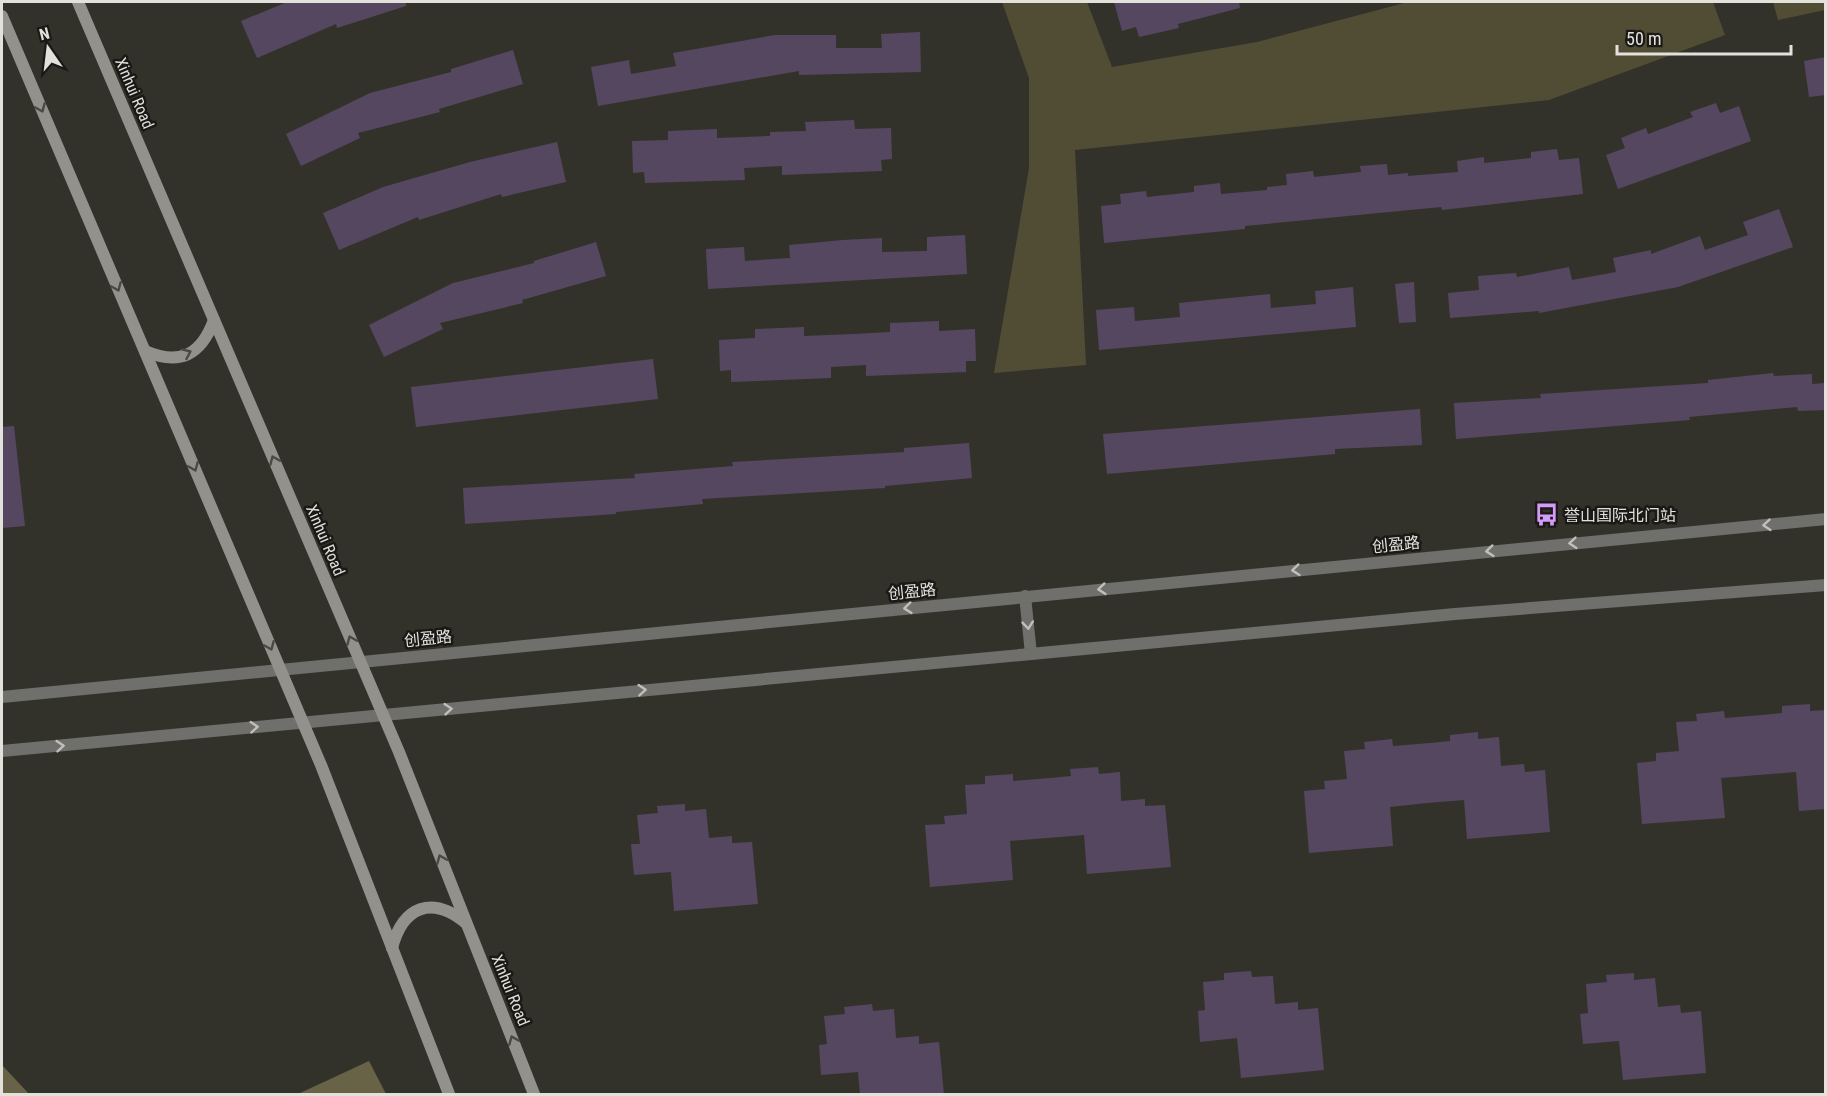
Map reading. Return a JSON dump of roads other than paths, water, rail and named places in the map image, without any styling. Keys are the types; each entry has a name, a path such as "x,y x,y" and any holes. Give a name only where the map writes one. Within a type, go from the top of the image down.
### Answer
{"main road":[{"name":"Xinhui Road","path":"78,2 383,715 534,1095"},
{"path":"2,16 303,723 449,1095"},
{"path":"145,351 161,358 180,357 196,350 208,337 214,320"},
{"path":"392,948 397,928 411,913 431,907 451,911 467,924"}],"street":[{"name":"创盈路","path":"2,697 1826,519"},
{"path":"2,751 1455,614 1826,585"},
{"path":"1025,596 1031,654"}],"place":[{"name":"誉山国际北门站","path":"1546,515"}]}
